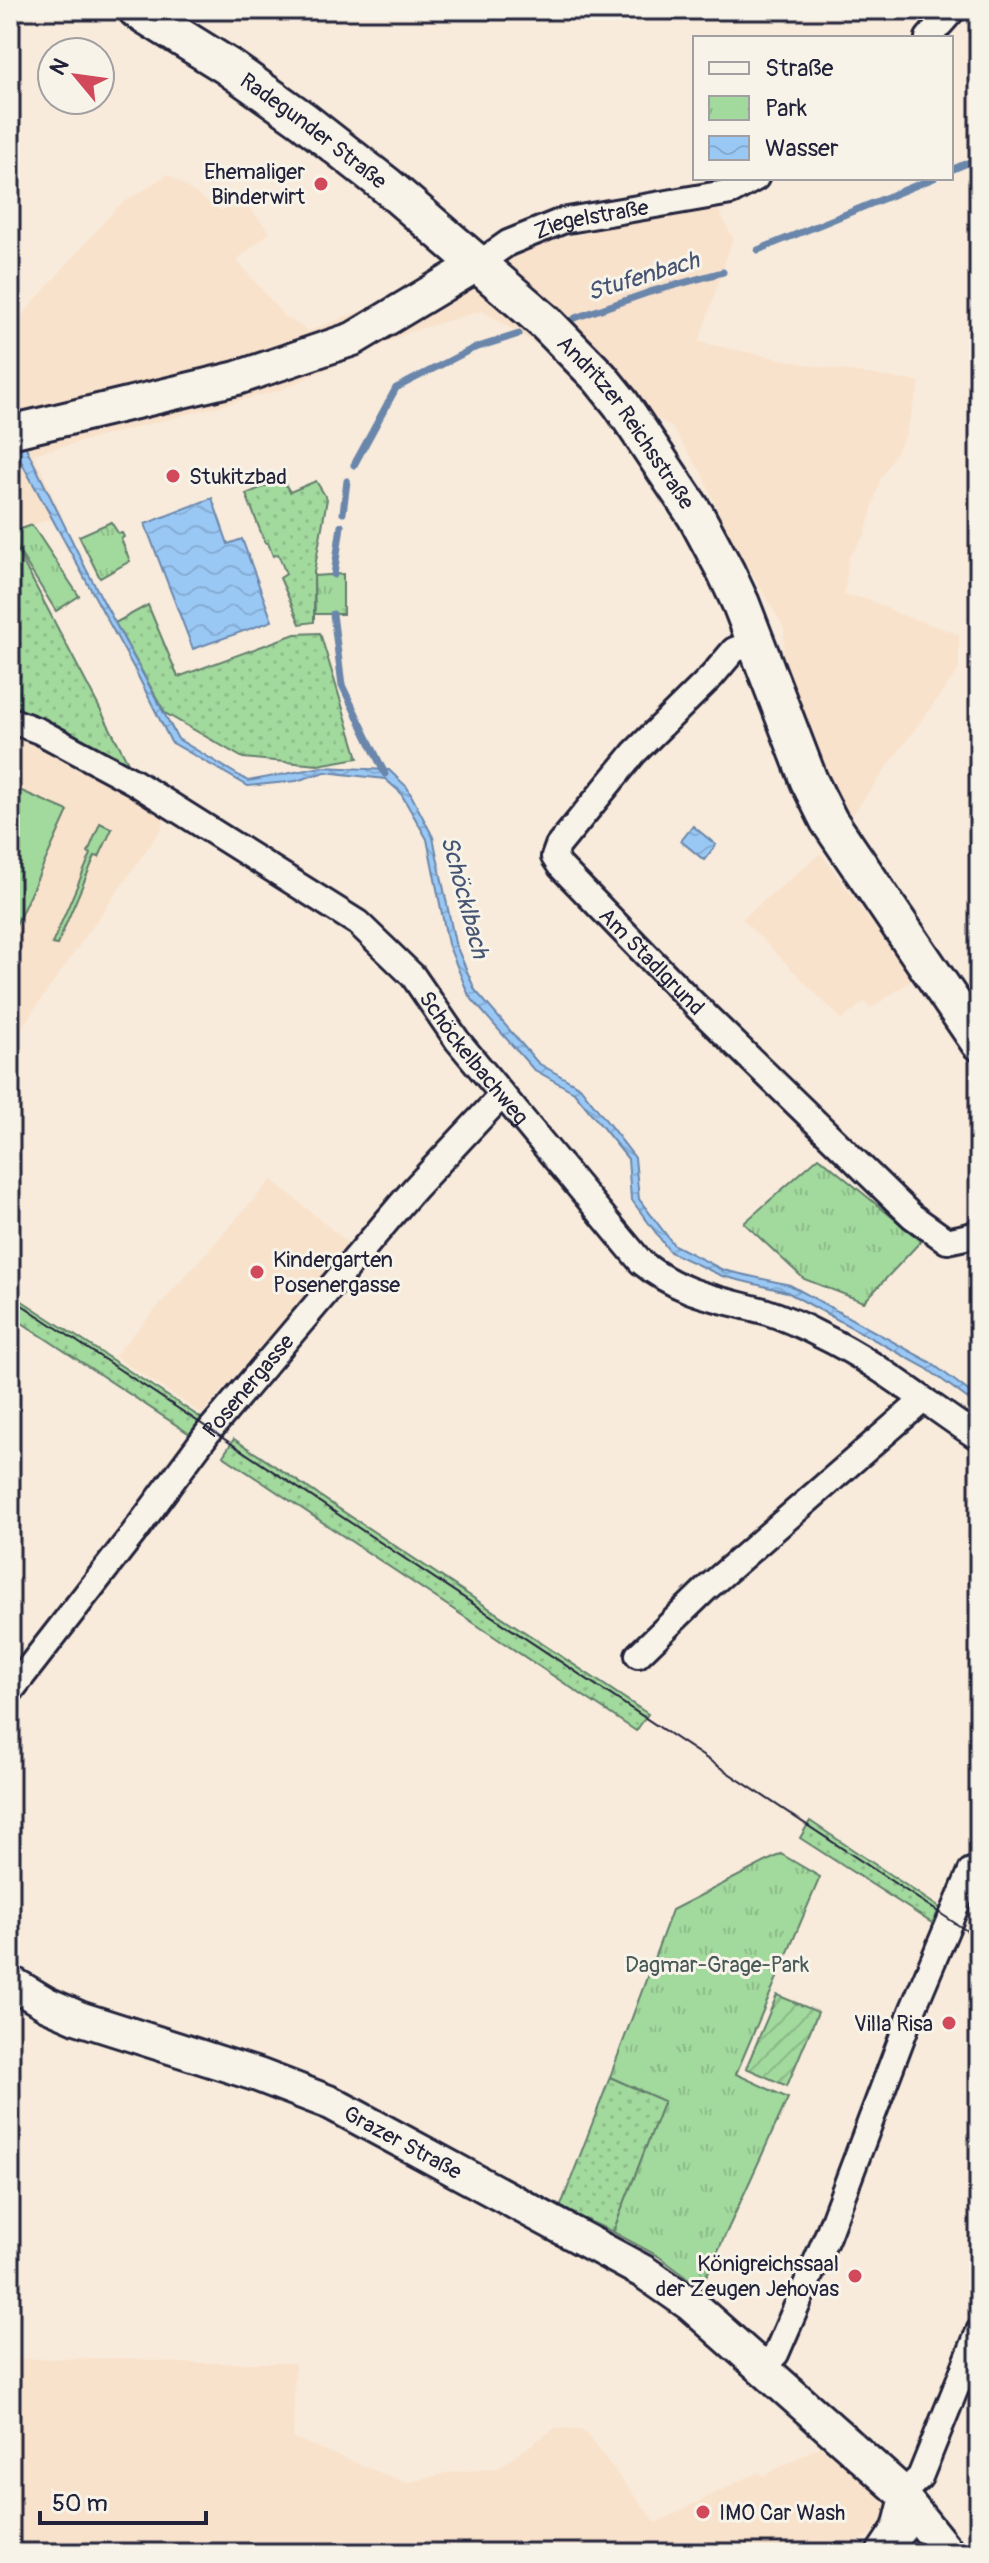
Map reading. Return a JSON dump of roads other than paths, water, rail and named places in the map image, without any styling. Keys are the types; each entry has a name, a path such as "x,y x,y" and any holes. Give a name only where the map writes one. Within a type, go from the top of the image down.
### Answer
{"main road":[{"name":"Radegunder Straße","path":"137,10 227,66 303,120 386,185 478,264"},
{"name":"Andritzer Reichsstraße","path":"478,264 545,322 621,404 696,516 731,582 799,755 829,821 979,1042"}],"street":[{"path":"930,36 953,10"},
{"name":"Ziegelstraße","path":"478,264 508,243 562,221 731,192 752,180"},
{"path":"20,429 237,378 353,339 478,264"},
{"name":"Am Stadlgrund","path":"756,642 734,650 634,753 558,846 554,857 623,933 912,1216 947,1241 974,1235 979,1230"},
{"name":"Schöckelbachweg","path":"10,720 39,731 134,782 358,923 413,976 457,1040 502,1095 641,1262 662,1279 703,1297 766,1312 822,1335 979,1438"},
{"name":"Posenergasse","path":"10,1692 210,1430 451,1146 502,1095"},
{"path":"638,1655 706,1589 922,1401"},
{"path":"761,2367 776,2354 828,2234 912,2011 971,1871"},
{"name":"Grazer Straße","path":"10,1982 79,2018 298,2089 412,2145 644,2272 690,2304 905,2497 948,2553"},
{"path":"883,2553 898,2533 905,2497 920,2477 979,2331"}],"water":[{"name":"Schöcklbach","path":"10,415 86,569 178,739 248,781 322,767 389,770 407,787 433,837 455,943 475,990 538,1063 580,1087 635,1158 639,1199 674,1245 723,1270 790,1285 930,1362 979,1399 979,1407 926,1368 787,1292 722,1276 670,1252 631,1199 628,1159 574,1092 533,1069 469,996 448,944 427,839 400,792 385,779 325,772 296,781 248,786 171,742 24,467 10,437"},
{"path":"212,498 228,544 242,539 272,621 193,649 145,524"},
{"path":"693,826 716,845 704,860 681,841"}],"waterway":[{"name":"Stufenbach","path":"953,169 979,158"},
{"name":"Stufenbach","path":"758,250 929,180"},
{"name":"Stufenbach","path":"575,318 650,292 723,272"},
{"name":"Stufenbach","path":"354,465 396,388 472,349 519,334"},
{"name":"Stufenbach","path":"343,513 347,481"},
{"name":"Stufenbach","path":"334,575 341,526"},
{"name":"Stufenbach","path":"333,614 342,685 385,774"}],"tram line":[{"path":"10,1297 979,1939"}],"place":[{"name":"Ehemaliger Binderwirt","path":"321,184"},
{"name":"Stukitzbad","path":"173,476"},
{"name":"Kindergarten Posenergasse","path":"257,1272"},
{"name":"Villa Risa","path":"949,2023"},
{"name":"Königreichssaal der Zeugen Jehovas","path":"855,2276"},
{"name":"IMO Car Wash","path":"703,2512"}],"park label":[{"name":"Dagmar-Grage-Park","path":"717,1964"}]}
